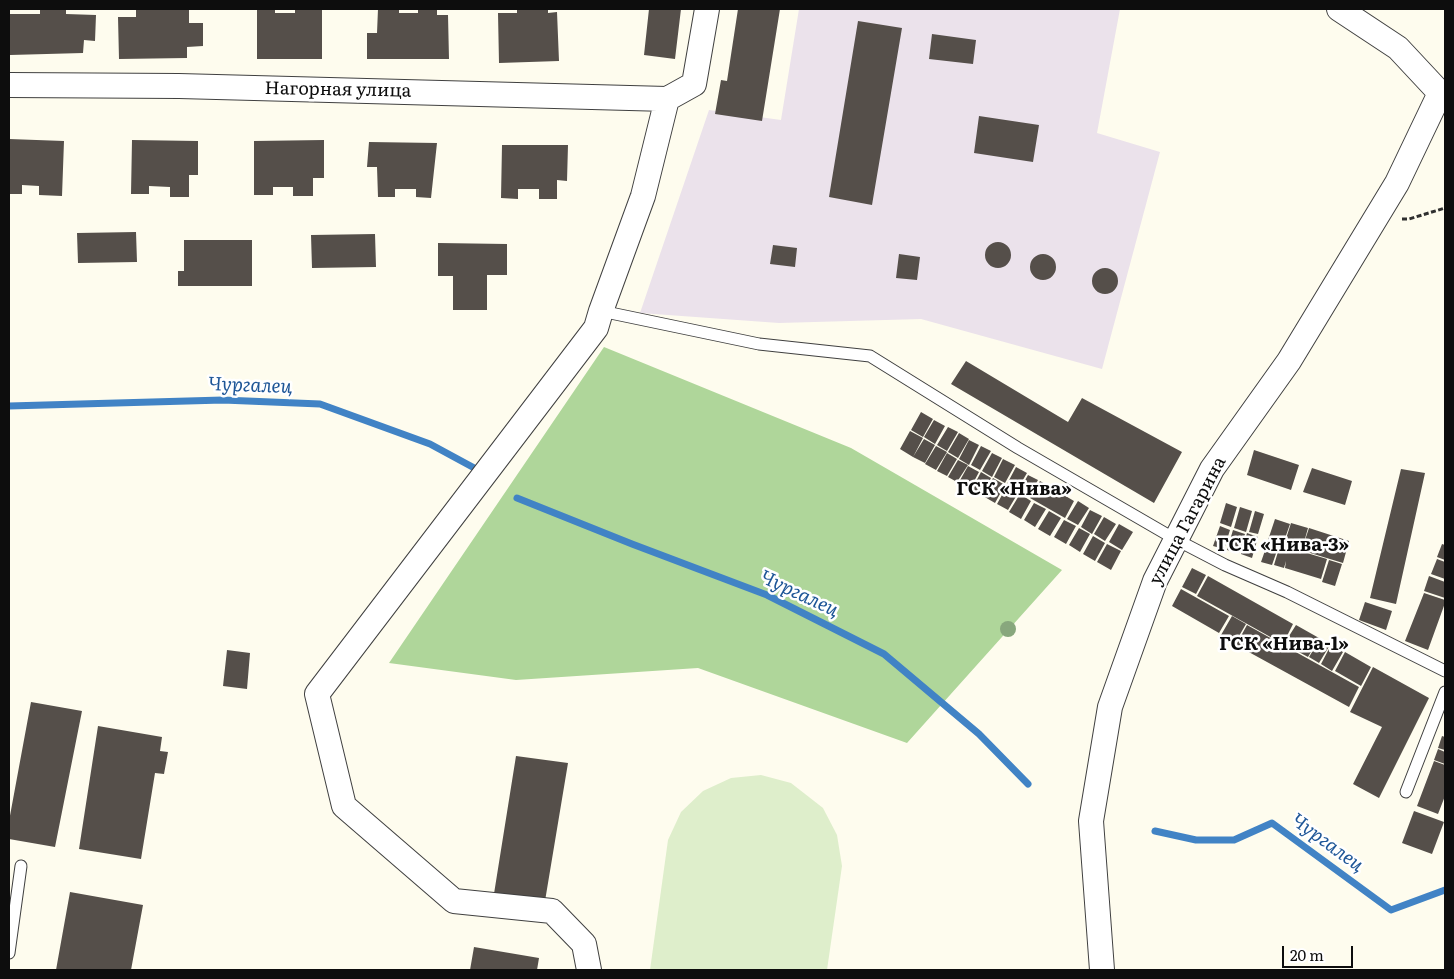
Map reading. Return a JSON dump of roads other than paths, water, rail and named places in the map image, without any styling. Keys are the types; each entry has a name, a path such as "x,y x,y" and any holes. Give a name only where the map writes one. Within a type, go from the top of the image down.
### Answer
{"street":[{"path":"589,970 584,944 552,910 454,901 344,806 317,694 596,328 643,196 667,99 694,84 707,9"},
{"path":"1340,9 1398,48 1443,88"},
{"name":"Нагорная улица","path":"9,85 178,86 667,99"},
{"name":"улица Гагарина","path":"1102,970 1091,821 1110,707 1155,581 1212,469 1290,361 1397,183 1443,88"}],"lane":[{"path":"601,311 759,344 870,356 1018,448 1175,539 1225,565 1287,592 1445,671"},
{"path":"1406,792 1445,692"},
{"path":"9,953 21,866"}],"waterway":[{"name":"Чургалец","path":"9,406 223,400 320,404 430,444 478,470"},
{"name":"Чургалец","path":"517,498 767,595 884,654 979,734 1028,784"},
{"name":"Чургалец","path":"1155,831 1196,840 1234,840 1272,823 1391,910 1445,890"}],"district":[{"name":"ГСК «Нива»","path":"1014,489"},
{"name":"ГСК «Нива-3»","path":"1283,545"},
{"name":"ГСК «Нива-1»","path":"1284,644"}]}
